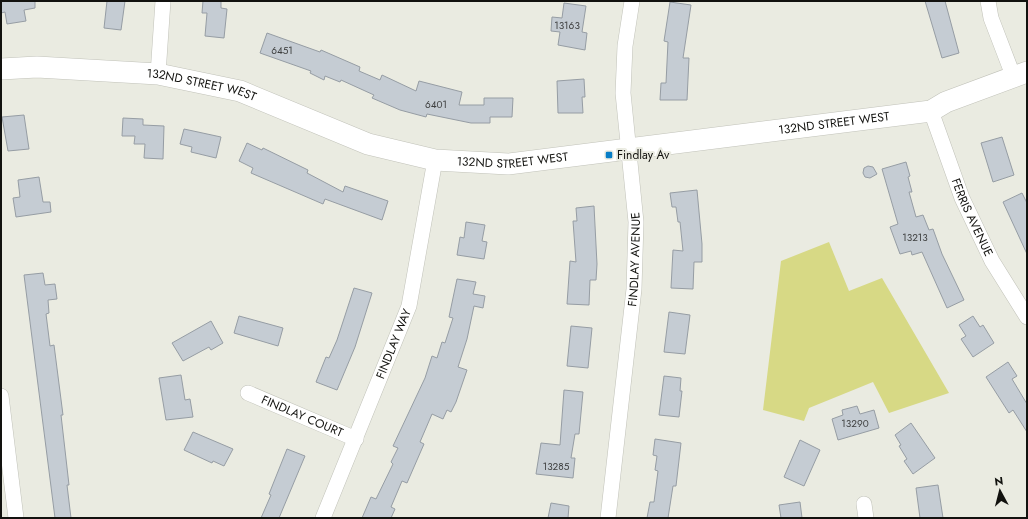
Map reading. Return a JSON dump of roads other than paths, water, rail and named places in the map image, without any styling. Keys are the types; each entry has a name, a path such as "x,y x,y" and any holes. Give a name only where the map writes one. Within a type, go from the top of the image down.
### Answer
{"street":[{"path":"158,74 163,1"},
{"name":"FINDLAY AVENUE","path":"608,518 634,289 636,222 623,93 625,46 632,1"},
{"path":"988,1 991,18 1021,75"},
{"name":"132ND STREET WEST","path":"1,69 37,67 158,74 240,90 368,144 435,160 508,164 931,111 946,102 1021,75"},
{"name":"FERRIS AVENUE","path":"931,111 962,198 992,261 1027,316"},
{"name":"FINDLAY WAY","path":"323,518 409,306 435,160"},
{"name":"FINDLAY COURT","path":"248,392 356,439"},
{"path":"1,398 16,518"}],"place":[{"name":"Findlay Av","path":"609,155"}]}
